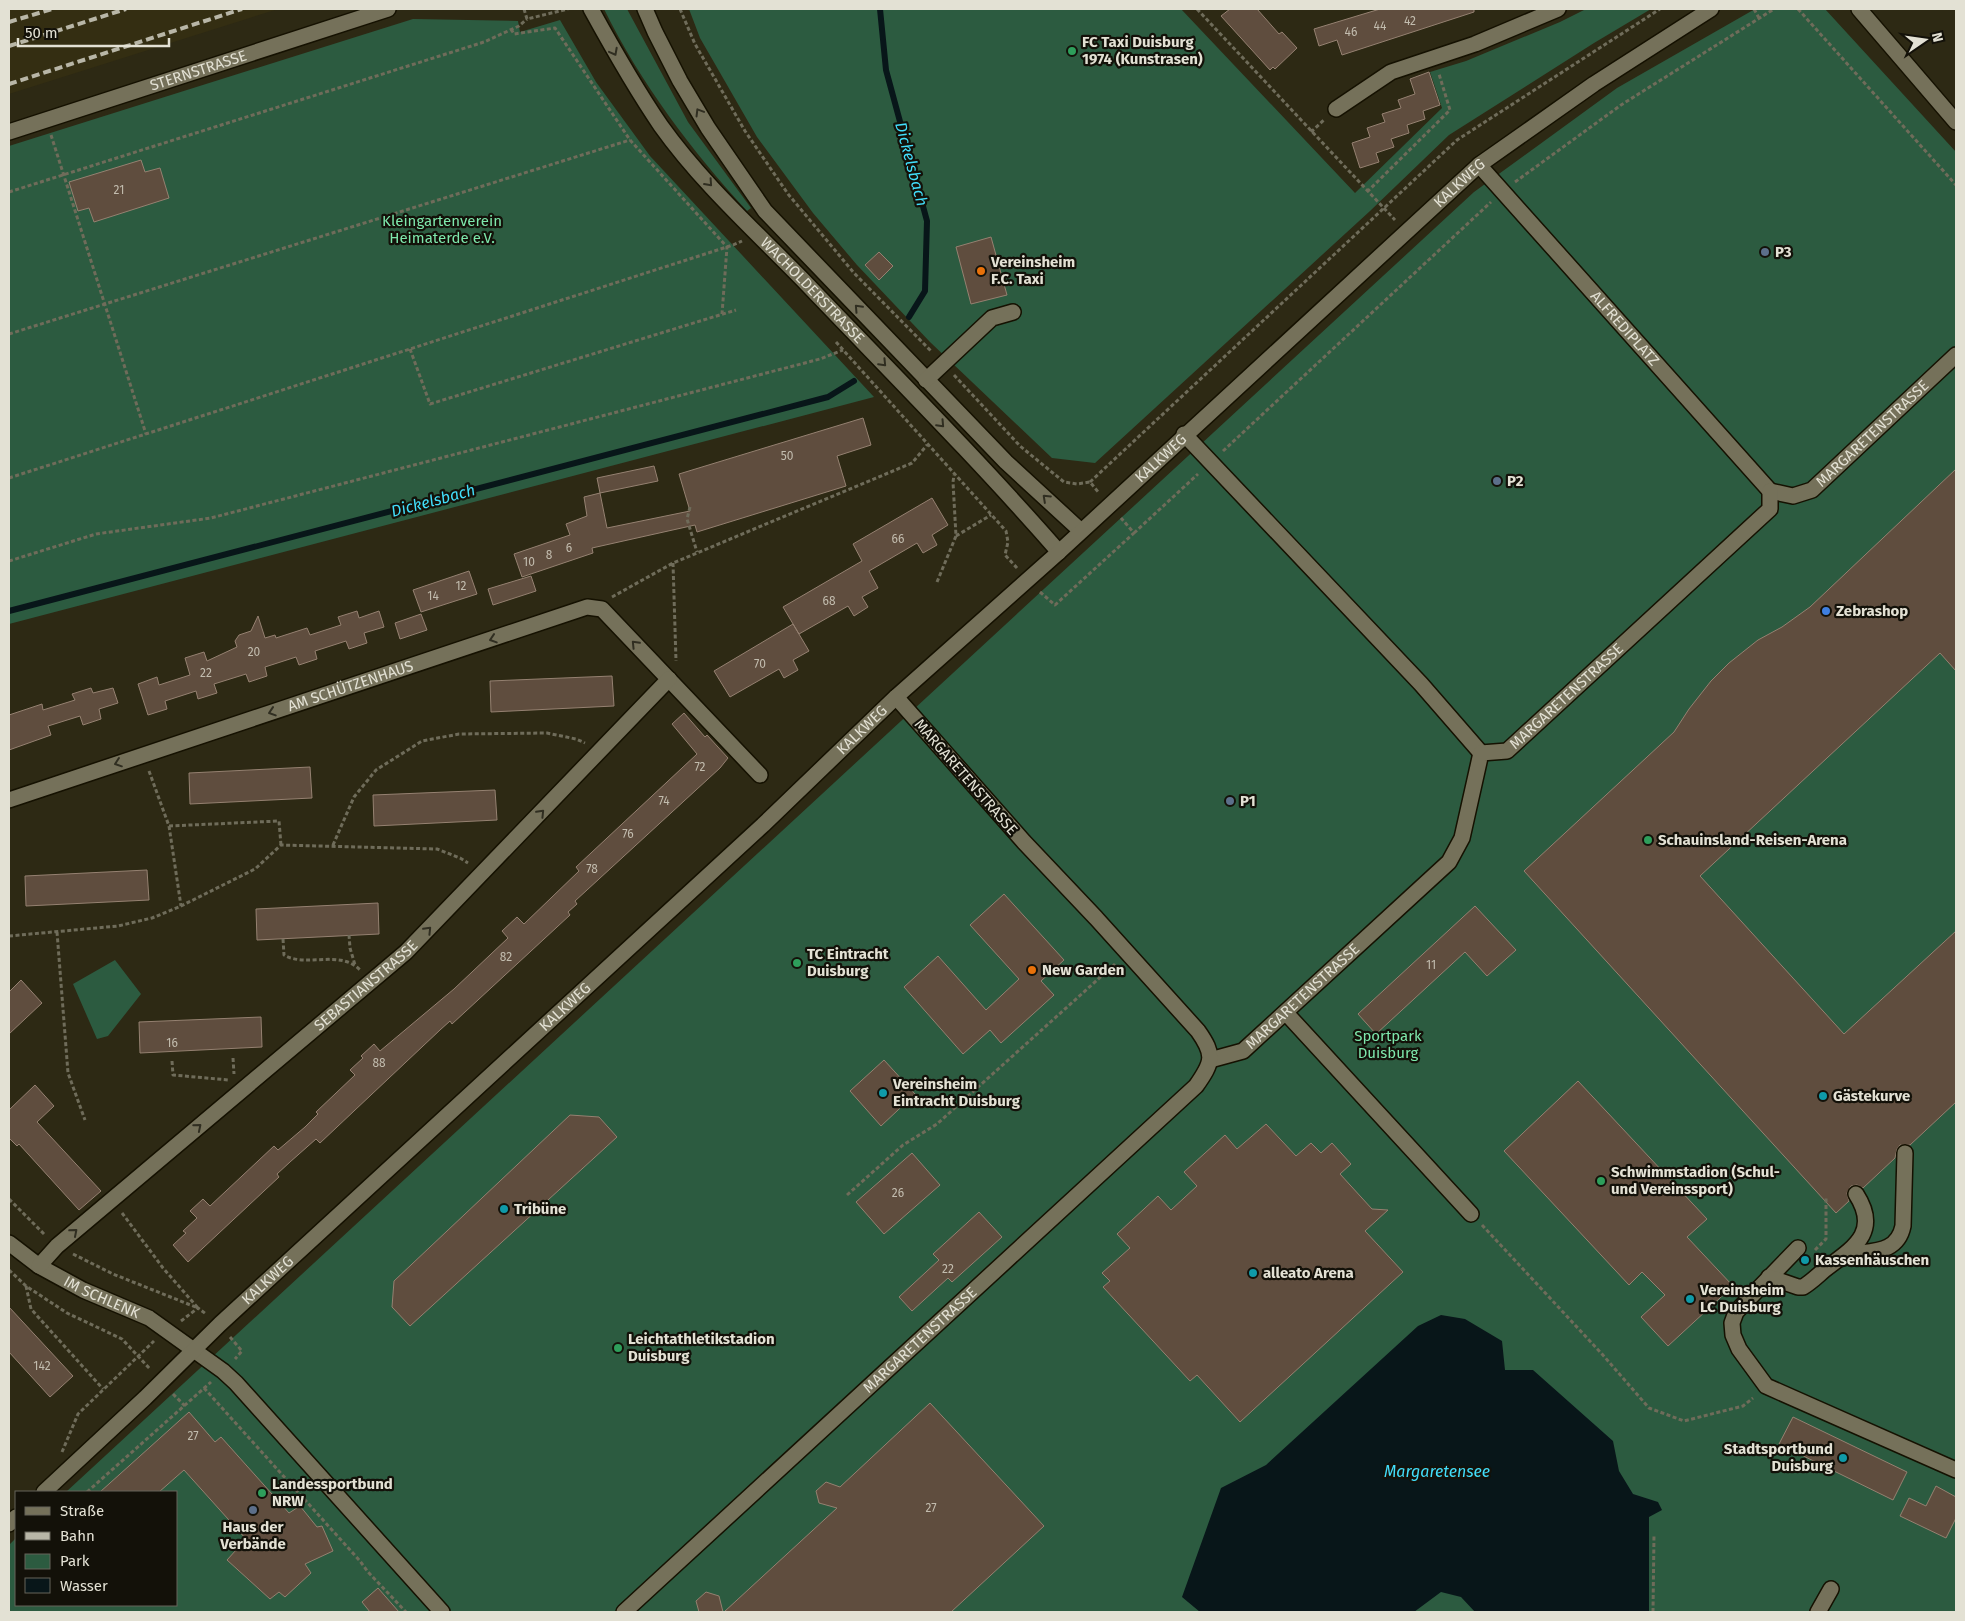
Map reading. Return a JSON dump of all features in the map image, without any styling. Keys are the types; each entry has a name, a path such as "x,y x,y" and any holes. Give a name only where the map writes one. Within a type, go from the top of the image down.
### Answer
{"street":[{"name":"STERNSTRASSE","path":"9,132 388,9"},
{"name":"WACHOLDERSTRASSE","path":"591,9 623,68 662,127 709,183 907,388 1026,514 1059,552"},
{"name":"WACHOLDERSTRASSE","path":"645,9 680,81 708,128 765,210 1006,462 1081,531"},
{"path":"1336,109 1391,72 1475,44 1558,9"},
{"name":"KALKWEG","path":"45,1491 193,1351 763,825 896,697 1059,552 1184,434 1479,165 1594,84 1711,9"},
{"path":"1859,9 1956,122"},
{"name":"ALFREDIPLATZ","path":"1479,165 1770,492"},
{"path":"926,380 992,318 1014,312"},
{"name":"MARGARETENSTRASSE","path":"1210,1060 1243,1051 1449,862 1462,838 1481,753 1507,751 1770,509 1770,492 1792,496 1812,490 1956,355"},
{"path":"1184,434 1420,684 1481,753"},
{"name":"AM SCHÜTZENHAUS","path":"9,800 587,607 602,609"},
{"path":"602,609 760,775"},
{"name":"SEBASTIANSTRASSE","path":"39,1266 57,1246 406,952 669,679"},
{"name":"MARGARETENSTRASSE","path":"624,1612 1196,1086 1206,1072 1210,1060 1208,1045 1198,1031 1024,842 896,697"},
{"path":"1286,1013 1472,1214"},
{"path":"1847,1255 1884,1250 1897,1242 1902,1234 1904,1226 1905,1153"},
{"path":"1769,1277 1798,1287 1804,1287 1847,1255 1858,1244 1865,1226 1866,1216 1864,1207 1856,1194"},
{"name":"IM SCHLENK","path":"9,1243 39,1266 83,1290 149,1318 223,1371 236,1383 442,1612"},
{"path":"1798,1248 1736,1312 1732,1329 1739,1350 1766,1386 1956,1470"},
{"path":"1818,1612 1831,1589"}],"path":[{"path":"524,9 527,19"},
{"path":"9,192 484,42 519,26 527,19 568,9"},
{"path":"680,9 695,44 741,124 788,194 854,273 1020,446 1064,482 1077,484 1090,482 1457,140 1660,9"},
{"path":"1197,9 1406,232"},
{"path":"1754,9 1759,18"},
{"path":"1028,580 1055,605 1502,192 1620,105 1774,9"},
{"path":"1798,9 1956,185"},
{"path":"511,29 514,34 555,28 630,140 727,247 722,314"},
{"path":"1367,192 1450,110 1434,58"},
{"path":"50,133 146,434"},
{"path":"9,334 630,140"},
{"path":"9,478 742,241"},
{"path":"410,349 430,404 736,310"},
{"path":"9,561 96,534 211,518 820,359 843,350"},
{"path":"602,609 614,595 673,562 912,463 927,445"},
{"path":"937,582 956,536 954,475"},
{"path":"1090,482 1134,532"},
{"path":"690,507 687,519 697,552"},
{"path":"956,536 991,515"},
{"path":"669,679 676,668 673,562"},
{"path":"333,846 354,797 376,770 422,741 459,734 547,733 576,739 587,744 597,754"},
{"path":"143,755 169,826 181,906"},
{"path":"169,826 279,821 281,845"},
{"path":"9,936 118,926 152,918 181,906 255,869 281,845 437,849 460,858 482,874"},
{"path":"57,932 68,1073 85,1120"},
{"path":"349,935 350,948 356,965 371,981"},
{"path":"283,939 284,955 292,960 344,961 356,965"},
{"path":"847,1195 903,1145 937,1124 1126,953"},
{"path":"172,1061 173,1075 234,1080 234,1058"},
{"path":"1826,1198 1826,1220"},
{"path":"9,1199 57,1246 114,1274 198,1308 164,1268 112,1199"},
{"path":"1472,1214 1602,1354 1649,1408 1684,1421 1743,1406 1763,1391 1779,1392"},
{"path":"9,1270 26,1286 67,1313 122,1339 137,1356 78,1414 63,1447 59,1480"},
{"path":"26,1286 31,1309 103,1389"},
{"path":"88,1491 223,1371 242,1351"},
{"path":"204,1388 406,1612"},
{"path":"1653,1612 1654,1534"}],"shaded area":[{"path":"9,9 278,9 9,94"}],"green space":[{"path":"604,9 627,9 688,122 751,208 747,211 706,164 668,115 634,64"},
{"path":"689,9 1181,9 1355,193 1442,108 1430,72 1466,61 1560,22 1586,9 1651,9 1449,135 1370,211 1095,463 1052,458 930,342 857,265 813,213 757,137 700,38"},
{"name":"Sportpark Duisburg","path":"1755,9 1825,9 1956,152 1956,1612 9,1612 9,1545 15,1539 15,1606 178,1606 178,1491 67,1491 1474,192 1617,88"},
{"name":"Kleingartenverein Heimaterde e.V.","path":"413,19 518,21 520,32 560,20 596,82 650,156 874,397 9,624 9,146"},
{"path":"115,960 141,994 108,1036 97,1039 73,984"}],"water":[{"name":"Margaretensee","path":"1441,1315 1465,1319 1502,1341 1505,1370 1533,1370 1613,1441 1619,1471 1633,1494 1658,1502 1662,1510 1649,1517 1649,1612 1475,1612 1461,1597 1441,1592 1414,1612 1200,1612 1182,1597 1221,1488 1266,1465 1418,1326"}],"building":[{"path":"1230,9 1257,9 1279,34 1282,32 1297,48 1275,69 1273,67 1270,70 1221,16"},
{"path":"1380,9 1474,9 1474,12 1342,55 1337,40 1319,46 1314,29"},
{"path":"1429,72 1440,105 1423,111 1425,119 1407,125 1409,133 1391,139 1394,147 1376,153 1379,162 1360,168 1352,143 1370,137 1367,128 1385,122 1382,114 1401,108 1398,100 1415,94 1410,79"},
{"path":"141,160 145,172 160,168 169,198 94,222 89,208 78,211 69,182"},
{"name":"Vereinsheim F.C. Taxi","path":"991,237 1007,295 971,304 956,247"},
{"path":"879,252 893,266 879,280 865,265"},
{"path":"863,418 871,445 837,456 846,486 697,532 695,525 592,548 593,553 522,577 514,554 570,535 566,524 587,516 584,497 600,493 607,528 690,511 679,474"},
{"path":"654,466 658,481 600,493 597,478"},
{"name":"Schauinsland-Reisen-Arena","path":"1956,469 1956,671 1940,653 1700,876 1844,1034 1956,931 1956,1102 1910,1145 1900,1145 1895,1158 1863,1188 1857,1185 1851,1186 1847,1193 1849,1201 1836,1213 1524,871 1674,732 1711,681 1729,663 1758,640 1782,627 1810,607"},
{"path":"932,498 948,525 932,535 937,545 923,553 917,543 869,571 878,588 862,597 868,607 854,616 848,606 799,634 783,607 862,561 853,544"},
{"path":"469,571 477,594 421,612 413,590"},
{"path":"531,576 536,591 493,605 488,589"},
{"path":"357,611 359,618 379,611 384,627 364,633 367,643 349,649 346,641 315,651 317,659 299,665 296,657 265,667 267,676 249,682 246,674 214,684 217,693 198,699 196,691 165,701 167,709 148,715 138,684 157,677 159,685 190,675 185,658 204,652 207,661 237,647 235,641 239,635 251,631 258,616 265,638 275,635 276,638 307,628 310,635 341,625 338,617"},
{"path":"421,614 427,630 400,639 395,623"},
{"path":"793,624 809,651 793,660 798,670 784,678 779,669 730,697 714,671"},
{"path":"612,676 614,706 491,712 490,681"},
{"path":"91,688 93,693 113,688 118,703 99,709 101,719 83,725 80,716 48,726 51,735 9,750 9,715 42,704 43,710 75,700 72,694"},
{"path":"684,713 705,737 707,735 728,758 720,768 575,901 577,904 568,912 570,915 452,1024 450,1021 440,1030 320,1143 316,1139 290,1162 277,1174 279,1177 188,1262 173,1245 186,1233 183,1231 197,1218 190,1211 203,1199 210,1206 274,1146 278,1150 305,1127 318,1114 316,1112 355,1075 350,1070 363,1058 361,1056 374,1044 380,1051 454,989 508,938 502,931 517,917 524,924 579,871 576,867 697,754 672,724"},
{"path":"310,767 312,798 190,804 189,773"},
{"path":"495,790 497,820 374,826 373,795"},
{"path":"147,870 149,900 26,906 25,876"},
{"name":"New Garden","path":"1004,894 1064,960 1041,981 1054,995 1001,1043 990,1030 963,1054 904,987 938,956 986,1010 1019,979 970,925"},
{"path":"378,903 379,934 257,940 256,909"},
{"path":"1475,906 1516,950 1487,976 1465,952 1376,1034 1358,1014"},
{"path":"21,980 42,1003 9,1034 9,992"},
{"path":"261,1017 262,1047 140,1053 139,1022"},
{"name":"Vereinsheim Eintracht Duisburg","path":"884,1060 915,1094 881,1126 850,1091"},
{"name":"Schwimmstadion (Schul- und Vereinssport)","path":"1578,1081 1707,1219 1687,1237 1733,1286 1668,1346 1641,1317 1665,1295 1642,1272 1629,1285 1504,1151"},
{"path":"35,1085 54,1106 37,1122 101,1191 79,1210 19,1144 17,1146 9,1138 9,1110"},
{"name":"Tribüne","path":"570,1115 599,1117 617,1137 410,1326 392,1307 394,1281"},
{"name":"alleato Arena","path":"1266,1124 1296,1156 1311,1143 1321,1153 1332,1143 1351,1164 1340,1174 1372,1209 1388,1210 1365,1231 1403,1272 1240,1422 1197,1375 1190,1381 1103,1287 1110,1281 1102,1273 1130,1248 1117,1234 1158,1196 1171,1210 1197,1186 1184,1172 1225,1135 1237,1149"},
{"path":"912,1153 940,1185 884,1234 856,1202"},
{"path":"979,1212 1002,1237 952,1282 948,1278 912,1311 899,1297 939,1260 933,1254"},
{"path":"9,1307 73,1376 50,1397 9,1352"},
{"path":"930,1403 1044,1526 951,1612 724,1612 837,1508 819,1503 816,1491 826,1482 840,1487"},
{"name":"Haus der Verbände","path":"189,1412 215,1442 221,1437 289,1513 300,1506 317,1527 322,1526 333,1551 305,1564 311,1573 285,1597 279,1592 270,1599 227,1560 246,1539 184,1470 160,1491 101,1491"},
{"name":"Stadtsportbund Duisburg","path":"1793,1417 1907,1472 1893,1500 1779,1444"},
{"path":"1936,1486 1956,1497 1956,1518 1946,1538 1900,1516 1909,1498 1926,1506"},
{"path":"378,1588 399,1612 370,1612 362,1602"},
{"path":"706,1592 719,1596 723,1612 699,1612 696,1601"}],"waterway":[{"name":"Dickelsbach","path":"880,9 886,70 927,221 925,291 909,317"},
{"name":"Dickelsbach","path":"9,611 828,397 854,381"}],"railway":[{"path":"9,22 52,9"},
{"path":"9,46 126,9"},
{"path":"9,84 242,9"}],"place":[{"name":"FC Taxi Duisburg 1974 (Kunstrasen)","path":"1072,51"},
{"name":"P3","path":"1765,252"},
{"name":"Vereinsheim F.C. Taxi","path":"981,271"},
{"name":"P2","path":"1497,481"},
{"name":"Zebrashop","path":"1826,611"},
{"name":"P1","path":"1230,801"},
{"name":"Schauinsland-Reisen-Arena","path":"1648,840"},
{"name":"TC Eintracht Duisburg","path":"797,963"},
{"name":"New Garden","path":"1032,970"},
{"name":"Vereinsheim Eintracht Duisburg","path":"883,1093"},
{"name":"Gästekurve","path":"1823,1096"},
{"name":"Schwimmstadion (Schul- und Vereinssport)","path":"1601,1181"},
{"name":"Tribüne","path":"504,1209"},
{"name":"Kassenhäuschen","path":"1805,1260"},
{"name":"alleato Arena","path":"1253,1273"},
{"name":"Vereinsheim LC Duisburg","path":"1690,1299"},
{"name":"Leichtathletikstadion Duisburg","path":"618,1348"},
{"name":"Stadtsportbund Duisburg","path":"1843,1458"},
{"name":"Landessportbund NRW","path":"262,1493"},
{"name":"Haus der Verbände","path":"253,1510"}]}
